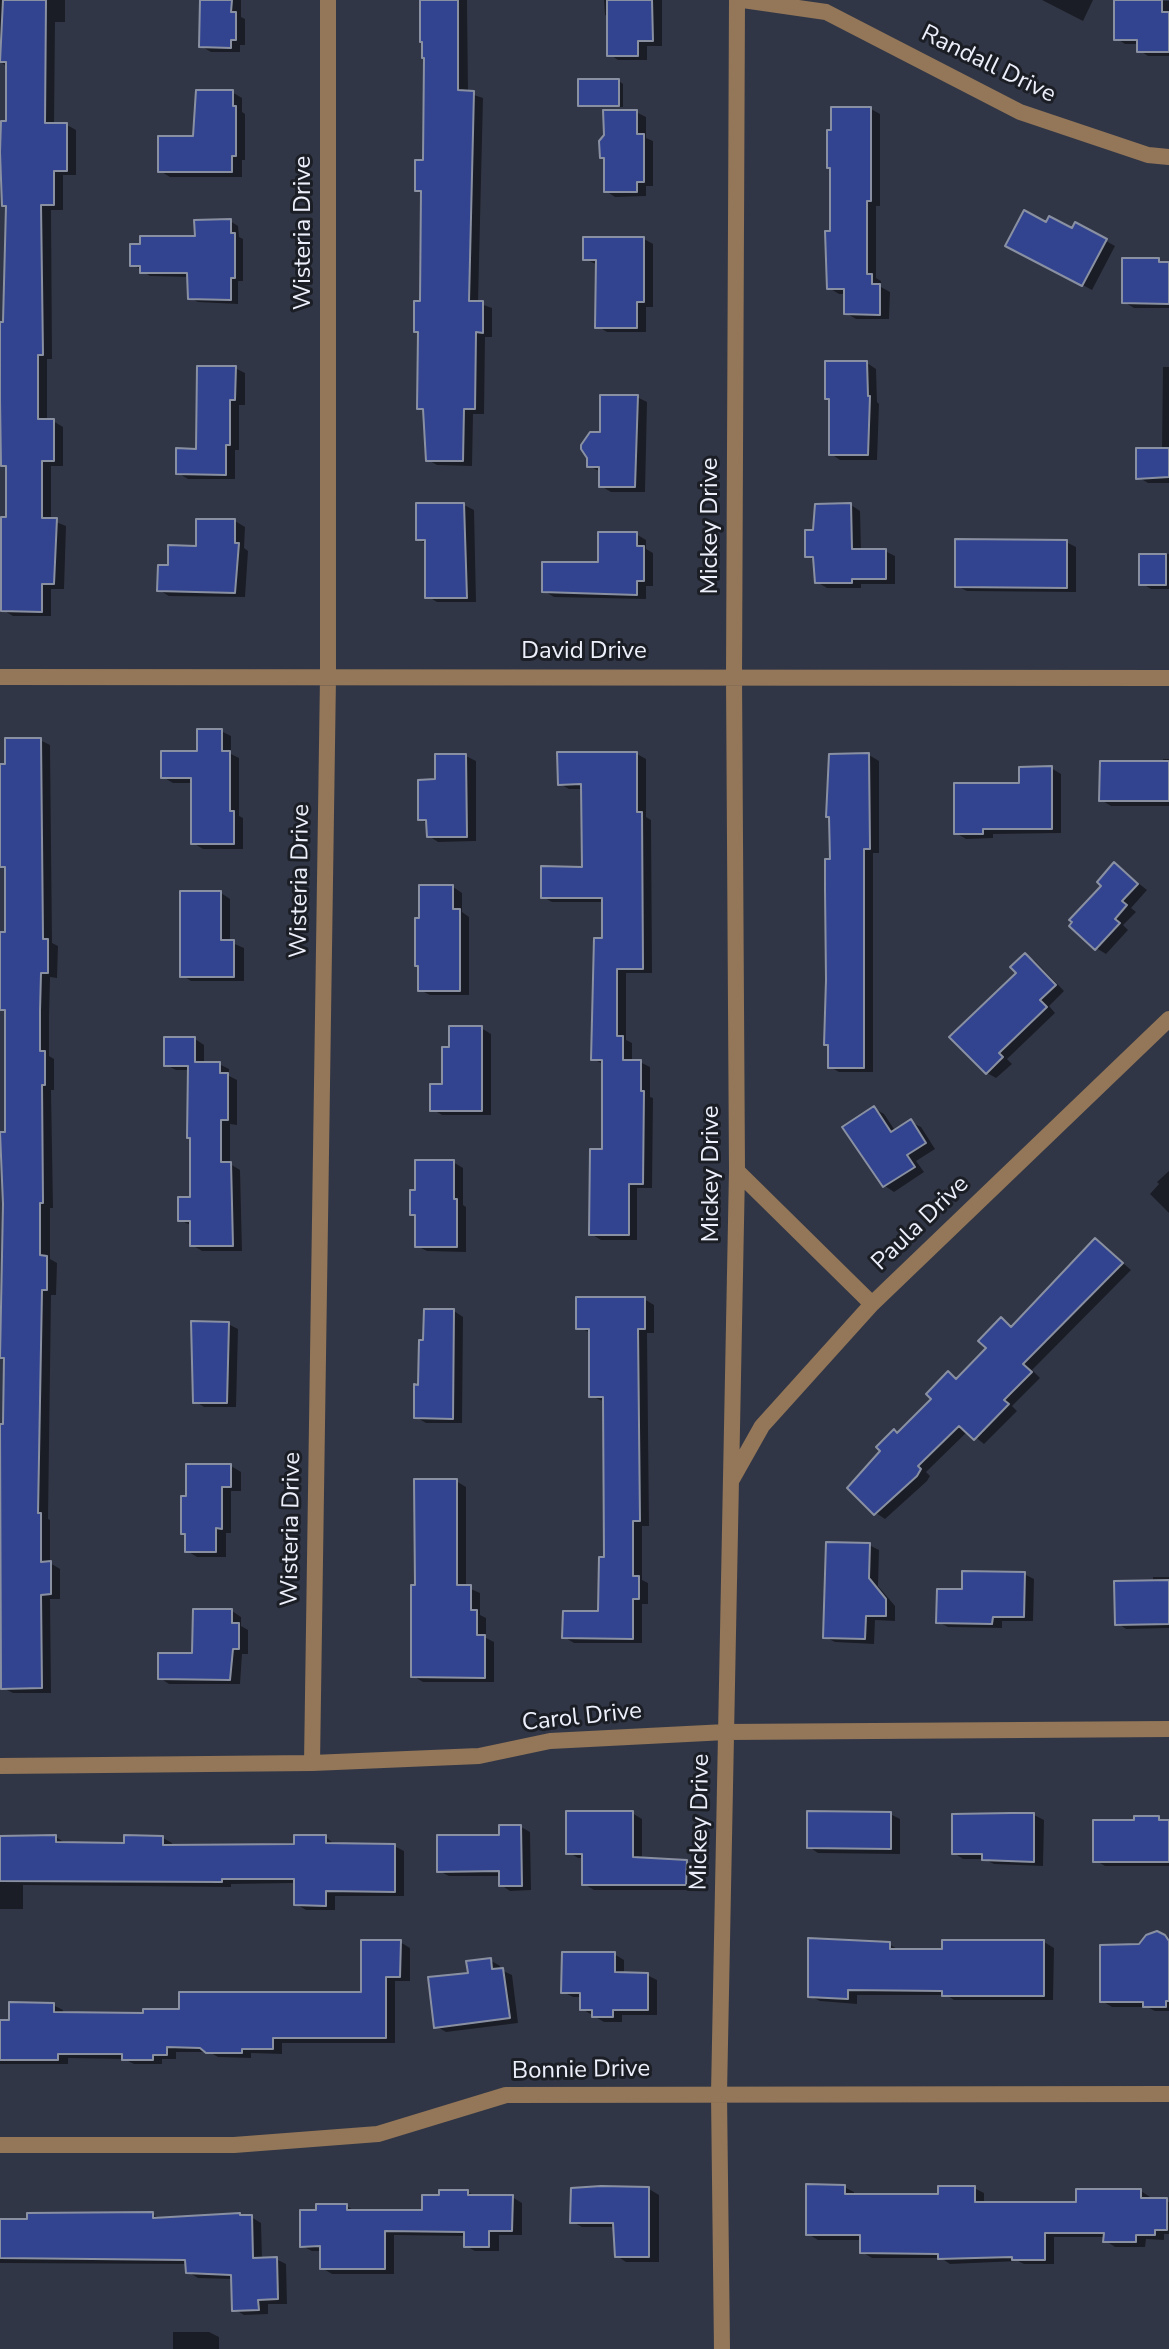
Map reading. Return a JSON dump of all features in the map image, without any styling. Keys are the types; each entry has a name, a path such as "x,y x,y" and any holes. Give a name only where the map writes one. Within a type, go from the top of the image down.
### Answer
{"street":[{"name":"Wisteria Drive","path":"312,1763 328,677 328,0"},
{"name":"Randall Drive","path":"740,0 826,12 1020,112 1148,155 1169,157"},
{"name":"Mickey Drive","path":"722,2349 719,2094 737,1171 734,676 740,0"},
{"name":"David Drive","path":"0,677 1169,678"},
{"name":"Paula Drive","path":"730,1483 762,1426 872,1304 1169,1019"},
{"path":"737,1171 872,1304"},
{"name":"Carol Drive","path":"0,1766 312,1763 479,1756 550,1741 726,1732 1169,1729"},
{"name":"Bonnie Drive","path":"0,2145 234,2145 378,2134 506,2095 1169,2094"}],"building":[{"path":"3,0 46,0 45,123 67,123 67,171 54,171 54,205 41,205 43,355 38,355 38,419 54,419 54,461 42,461 42,518 57,518 54,584 42,584 42,612 1,611 1,517 6,517 6,466 1,466 0,399 6,206 2,206 0,152 1,121 6,121 6,62 0,62"},
{"path":"200,0 232,0 231,12 236,12 236,40 231,40 231,48 199,47"},
{"path":"420,0 458,0 458,90 474,91 469,301 483,301 483,333 476,332 475,409 464,409 463,461 426,461 423,409 417,409 418,332 414,332 414,301 420,301 421,191 415,191 415,160 423,160 424,58 420,42"},
{"path":"607,0 652,0 653,41 638,41 638,56 607,56"},
{"path":"1114,0 1162,0 1162,12 1169,12 1169,52 1137,52 1137,40 1114,40"},
{"path":"578,79 619,79 619,106 578,106"},
{"path":"196,90 233,90 236,156 232,156 232,172 158,172 158,136 193,136"},
{"path":"831,107 871,107 867,274 872,274 872,284 880,284 880,315 844,314 844,289 827,289 825,231 830,231 830,168 827,168 827,130 831,130"},
{"path":"603,110 637,110 637,134 644,134 644,182 637,182 637,192 604,192 604,158 600,158 599,141 604,135"},
{"path":"1024,210 1046,222 1049,216 1072,228 1075,222 1107,239 1082,286 1005,246"},
{"path":"231,219 231,233 235,233 235,278 231,278 231,300 188,299 187,273 140,273 140,266 130,266 130,244 140,244 140,236 195,236 194,220"},
{"path":"583,237 644,237 644,302 637,302 637,328 595,328 596,260 583,260"},
{"path":"1122,258 1159,258 1159,262 1169,262 1169,304 1122,303"},
{"path":"825,361 867,361 870,396 868,455 829,455"},
{"path":"197,366 236,366 235,400 230,400 226,475 176,474 176,448 196,449"},
{"path":"600,395 638,395 635,487 599,487 599,467 587,467 581,445 590,432 600,432"},
{"path":"1136,448 1169,448 1169,477 1136,479"},
{"path":"416,503 464,503 467,598 425,598 425,540 416,540"},
{"path":"851,503 852,549 886,549 886,579 815,583 813,557 805,557 805,530 813,530 815,504"},
{"path":"196,519 235,519 235,543 239,543 235,593 157,591 158,565 168,565 168,545 196,546"},
{"path":"598,532 637,532 637,546 644,546 644,581 637,581 637,595 542,592 542,562 598,562"},
{"path":"955,539 1067,540 1067,588 955,587"},
{"path":"1139,554 1166,554 1166,585 1139,585"},
{"path":"197,729 222,729 222,751 230,751 230,811 234,811 234,844 191,844 191,778 161,778 161,751 197,751"},
{"path":"5,738 41,738 43,939 48,939 48,973 41,973 40,1051 45,1051 45,1085 42,1085 40,1255 47,1256 47,1290 42,1290 38,1513 41,1513 41,1562 51,1561 51,1594 41,1595 42,1688 1,1689 0,1424 3,1424 4,1358 0,1358 3,1204 0,1132 5,1132 5,1010 0,1010 0,932 5,932 5,867 0,867 0,764 5,764"},
{"path":"557,752 637,752 637,812 642,812 643,969 617,969 617,1036 623,1036 623,1060 641,1060 641,1091 644,1091 643,1184 629,1184 629,1235 589,1235 590,1149 602,1149 602,1060 591,1060 594,938 602,938 602,898 541,898 541,866 582,867 581,784 558,785"},
{"path":"869,753 870,849 864,849 864,1068 828,1068 828,1045 824,1045 825,859 830,859 829,817 826,817 829,754"},
{"path":"435,754 466,754 467,837 427,837 426,820 418,820 418,780 435,779"},
{"path":"1100,761 1169,761 1169,801 1099,801"},
{"path":"1052,766 1052,829 983,829 983,834 954,834 954,783 1019,783 1019,767"},
{"path":"1114,862 1138,884 1122,901 1127,905 1115,919 1120,923 1095,950 1069,926 1072,922 1069,920 1101,886 1097,882"},
{"path":"419,885 453,885 453,909 460,909 460,991 418,991 415,918 419,918"},
{"path":"180,891 221,891 221,940 234,940 234,977 180,977"},
{"path":"1025,953 1056,985 1040,1000 1047,1007 999,1053 1003,1057 986,1074 949,1037 1016,973 1010,967"},
{"path":"449,1026 482,1026 482,1111 430,1111 430,1084 442,1084 442,1047 449,1047"},
{"path":"164,1037 195,1037 195,1062 220,1062 220,1073 228,1073 228,1120 221,1120 221,1162 231,1162 233,1246 190,1246 190,1221 178,1221 178,1197 190,1197 188,1066 164,1066"},
{"path":"874,1106 891,1132 911,1119 926,1143 907,1155 915,1167 883,1187 842,1127"},
{"path":"415,1160 454,1160 457,1247 415,1247 415,1215 410,1215 410,1190 415,1190"},
{"path":"1095,1238 1123,1263 1023,1364 1032,1372 1004,1400 1009,1404 974,1440 959,1426 918,1466 921,1469 917,1476 874,1515 847,1488 880,1451 876,1447 894,1429 897,1433 931,1399 926,1394 948,1371 956,1379 986,1348 978,1341 1001,1317 1011,1327"},
{"path":"576,1297 645,1297 645,1329 638,1329 640,1521 633,1521 633,1576 639,1576 639,1599 633,1599 633,1639 562,1638 563,1611 598,1611 599,1557 604,1557 603,1397 589,1397 589,1329 576,1329"},
{"path":"424,1309 454,1309 453,1419 414,1418 414,1384 418,1385 419,1340 423,1340"},
{"path":"191,1321 229,1322 227,1403 193,1403"},
{"path":"186,1464 231,1464 231,1487 222,1487 222,1529 216,1528 216,1552 185,1552 185,1534 181,1534 181,1496 186,1496"},
{"path":"414,1479 457,1479 457,1585 471,1585 471,1610 477,1610 477,1635 485,1635 485,1678 411,1677 411,1585 415,1585"},
{"path":"826,1542 870,1543 869,1578 886,1599 886,1616 866,1616 865,1639 823,1638"},
{"path":"962,1571 1025,1572 1024,1617 993,1617 992,1624 936,1623 937,1589 962,1589"},
{"path":"1169,1580 1169,1624 1115,1625 1114,1581"},
{"path":"193,1609 232,1609 232,1623 239,1623 239,1649 233,1649 230,1680 158,1679 158,1653 192,1653"},
{"path":"566,1811 633,1811 633,1857 687,1860 686,1885 582,1885 582,1854 566,1854"},
{"path":"807,1811 891,1812 891,1849 807,1848"},
{"path":"1034,1813 1034,1862 982,1860 982,1854 952,1854 952,1814"},
{"path":"1134,1816 1159,1816 1159,1820 1169,1820 1169,1862 1093,1862 1093,1820 1134,1820"},
{"path":"499,1825 521,1825 522,1886 499,1886 499,1871 437,1872 437,1835 499,1835"},
{"path":"56,1835 56,1842 124,1843 124,1835 163,1836 163,1845 294,1844 294,1835 326,1835 326,1843 395,1844 395,1892 326,1891 326,1906 294,1905 294,1879 222,1879 222,1882 0,1881 0,1836"},
{"path":"1157,1931 1169,1941 1169,2001 1166,2001 1166,2007 1143,2007 1143,2002 1100,2002 1100,1945 1139,1944 1146,1935"},
{"path":"808,1938 890,1942 890,1949 942,1949 942,1940 1044,1940 1044,1996 942,1996 942,1991 848,1990 848,1999 808,1997"},
{"path":"361,1940 401,1940 400,1977 386,1977 386,2038 273,2038 273,2049 242,2049 242,2053 206,2053 200,2048 167,2047 167,2055 153,2055 153,2060 122,2060 122,2054 58,2054 58,2060 0,2060 0,2020 9,2020 9,2002 54,2003 54,2012 143,2013 143,2009 179,2009 179,1992 361,1992"},
{"path":"562,1952 615,1952 615,1972 648,1973 648,2010 613,2010 613,2017 592,2017 592,2010 580,2010 580,1993 561,1993"},
{"path":"491,1958 492,1969 503,1968 510,2018 434,2028 428,1977 468,1973 466,1961"},
{"path":"806,2184 845,2185 845,2194 938,2194 938,2186 975,2186 975,2202 1076,2202 1076,2189 1141,2189 1141,2198 1167,2198 1167,2230 1155,2230 1155,2235 1136,2235 1136,2242 1103,2242 1104,2233 1045,2233 1045,2260 1012,2260 1012,2257 938,2259 938,2254 860,2253 860,2235 806,2235"},
{"path":"649,2187 649,2257 615,2257 613,2223 570,2223 571,2188"},
{"path":"439,2190 468,2190 468,2195 513,2195 512,2231 489,2231 489,2247 464,2247 464,2232 385,2231 385,2269 320,2269 320,2246 300,2247 300,2210 316,2210 316,2204 347,2204 347,2210 422,2210 422,2195 439,2195"},
{"path":"153,2212 153,2218 252,2215 253,2258 277,2257 278,2299 258,2300 259,2310 232,2311 231,2275 186,2273 185,2260 0,2258 0,2219 27,2219 27,2213"}]}
